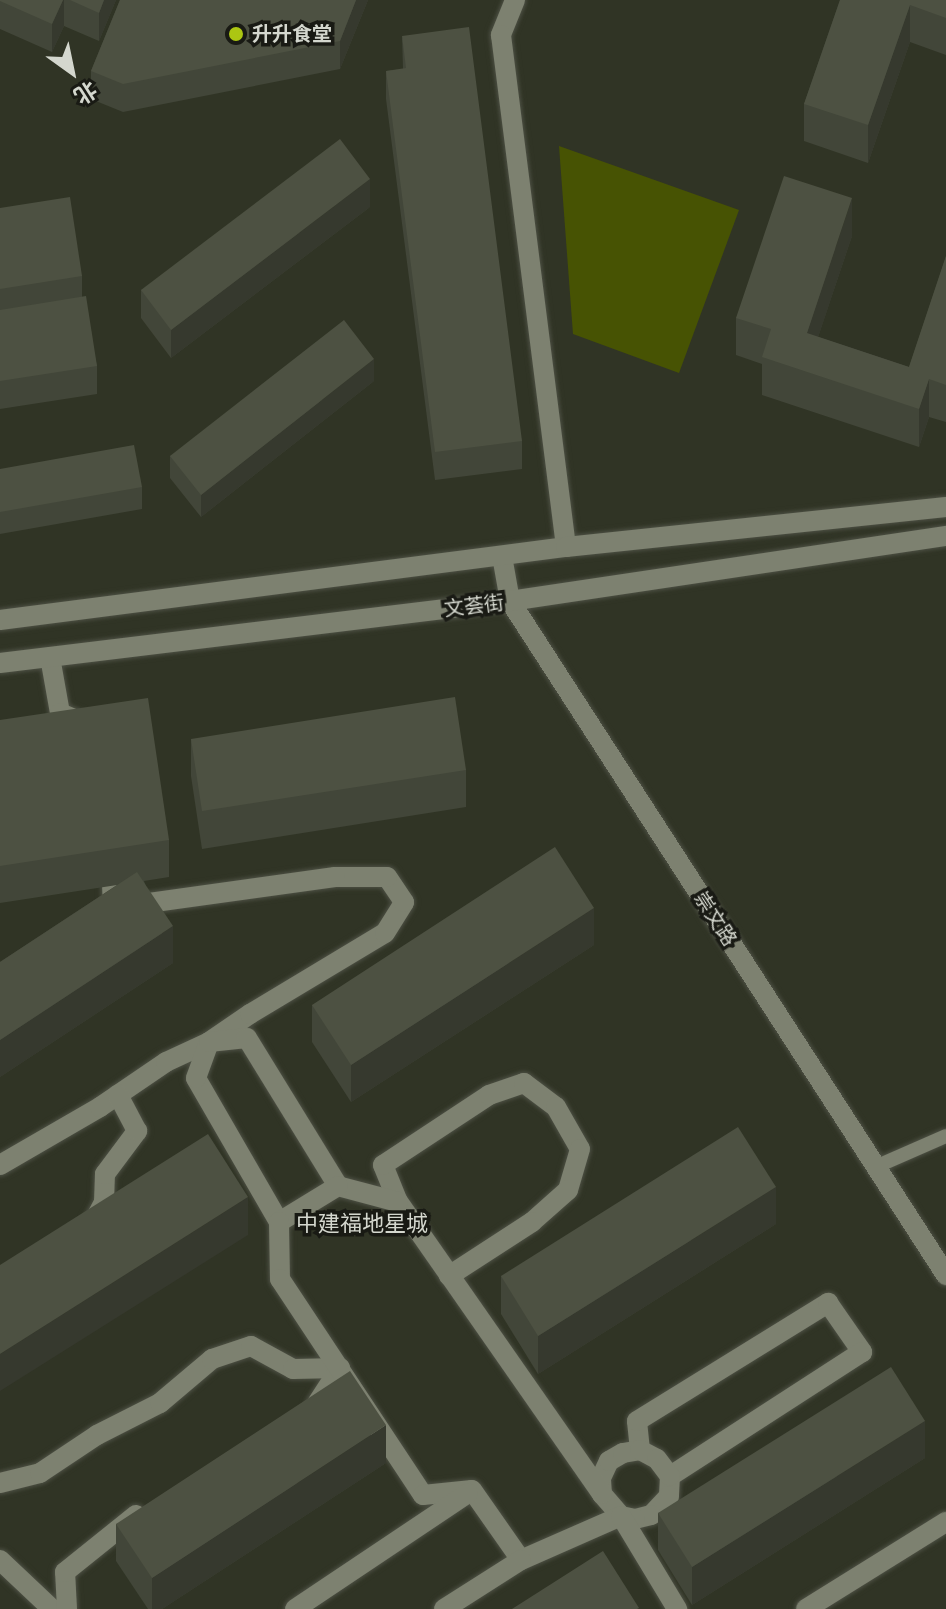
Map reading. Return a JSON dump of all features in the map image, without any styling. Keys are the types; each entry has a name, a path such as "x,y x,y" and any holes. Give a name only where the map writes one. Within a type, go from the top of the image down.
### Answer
{"street":[{"path":"515,0 501,35 566,547"},
{"path":"0,620 566,547 946,507"},
{"name":"文荟街","path":"0,663 510,601 946,536"},
{"name":"崇文路","path":"502,556 510,601 946,1275"},
{"path":"50,657 60,713 96,729"},
{"path":"0,1165 118,1095 166,1062 209,1042 385,933 404,902 387,877 335,877 113,908 110,836"},
{"path":"209,1042 247,1038 338,1186 398,1202"},
{"path":"209,1042 196,1078 279,1222 280,1279 423,1495 472,1490"},
{"path":"449,1276 532,1222 568,1190 580,1149 556,1107 524,1083 489,1095 383,1165 398,1202 449,1276 602,1494 621,1516 677,1609"},
{"path":"73,1239 97,1221 104,1202 105,1174 137,1131 118,1095"},
{"path":"279,1222 338,1186"},
{"path":"640,1450 637,1421 828,1303 862,1352 670,1476"},
{"path":"0,1483 40,1473 97,1435 160,1403 212,1359 251,1346 293,1369 340,1368"},
{"path":"301,1417 313,1410 340,1368"},
{"path":"444,1609 521,1560 621,1516 635,1519 651,1515 669,1496 670,1476 657,1459 640,1450 623,1453 609,1461 601,1478 602,1494"},
{"path":"472,1490 521,1560"},
{"path":"295,1609 472,1490"},
{"path":"67,1609 65,1572 150,1504"},
{"path":"806,1609 946,1522"},
{"path":"0,1560 52,1609"}],"lane":[{"path":"875,1167 946,1136"}],"green space":[{"path":"559,146 739,210 679,373 573,334"}],"building":[{"path":"0,0 63,0 52,24"},
{"path":"70,0 104,0 99,13"},
{"name":"升升食堂","path":"120,0 356,0 340,41 123,84 91,71"},
{"path":"840,0 946,0 946,18 910,5 868,125 804,104"},
{"path":"469,27 522,441 435,452 386,71 406,68 402,36"},
{"path":"340,139 370,179 171,330 141,290"},
{"path":"784,176 852,198 807,333 909,367 946,256 946,385 929,379 919,409 762,357 771,329 736,318"},
{"path":"70,197 82,276 0,289 0,208"},
{"path":"86,296 97,366 0,381 0,310"},
{"path":"344,320 374,359 201,495 170,456"},
{"path":"134,445 142,487 0,512 0,469"},
{"path":"455,697 466,770 202,811 191,739"},
{"path":"148,698 169,840 0,866 0,720"},
{"path":"555,847 594,908 351,1065 312,1005"},
{"path":"137,872 173,926 0,1040 0,962"},
{"path":"738,1127 776,1187 538,1336 501,1276"},
{"path":"208,1134 248,1197 0,1354 0,1265"},
{"path":"891,1367 925,1421 692,1567 658,1513"},
{"path":"350,1371 386,1425 152,1578 116,1524"},
{"path":"603,1551 639,1608 512,1609"}],"place":[{"name":"升升食堂","path":"236,34"}],"district":[{"name":"中建福地星城","path":"362,1224"}]}
